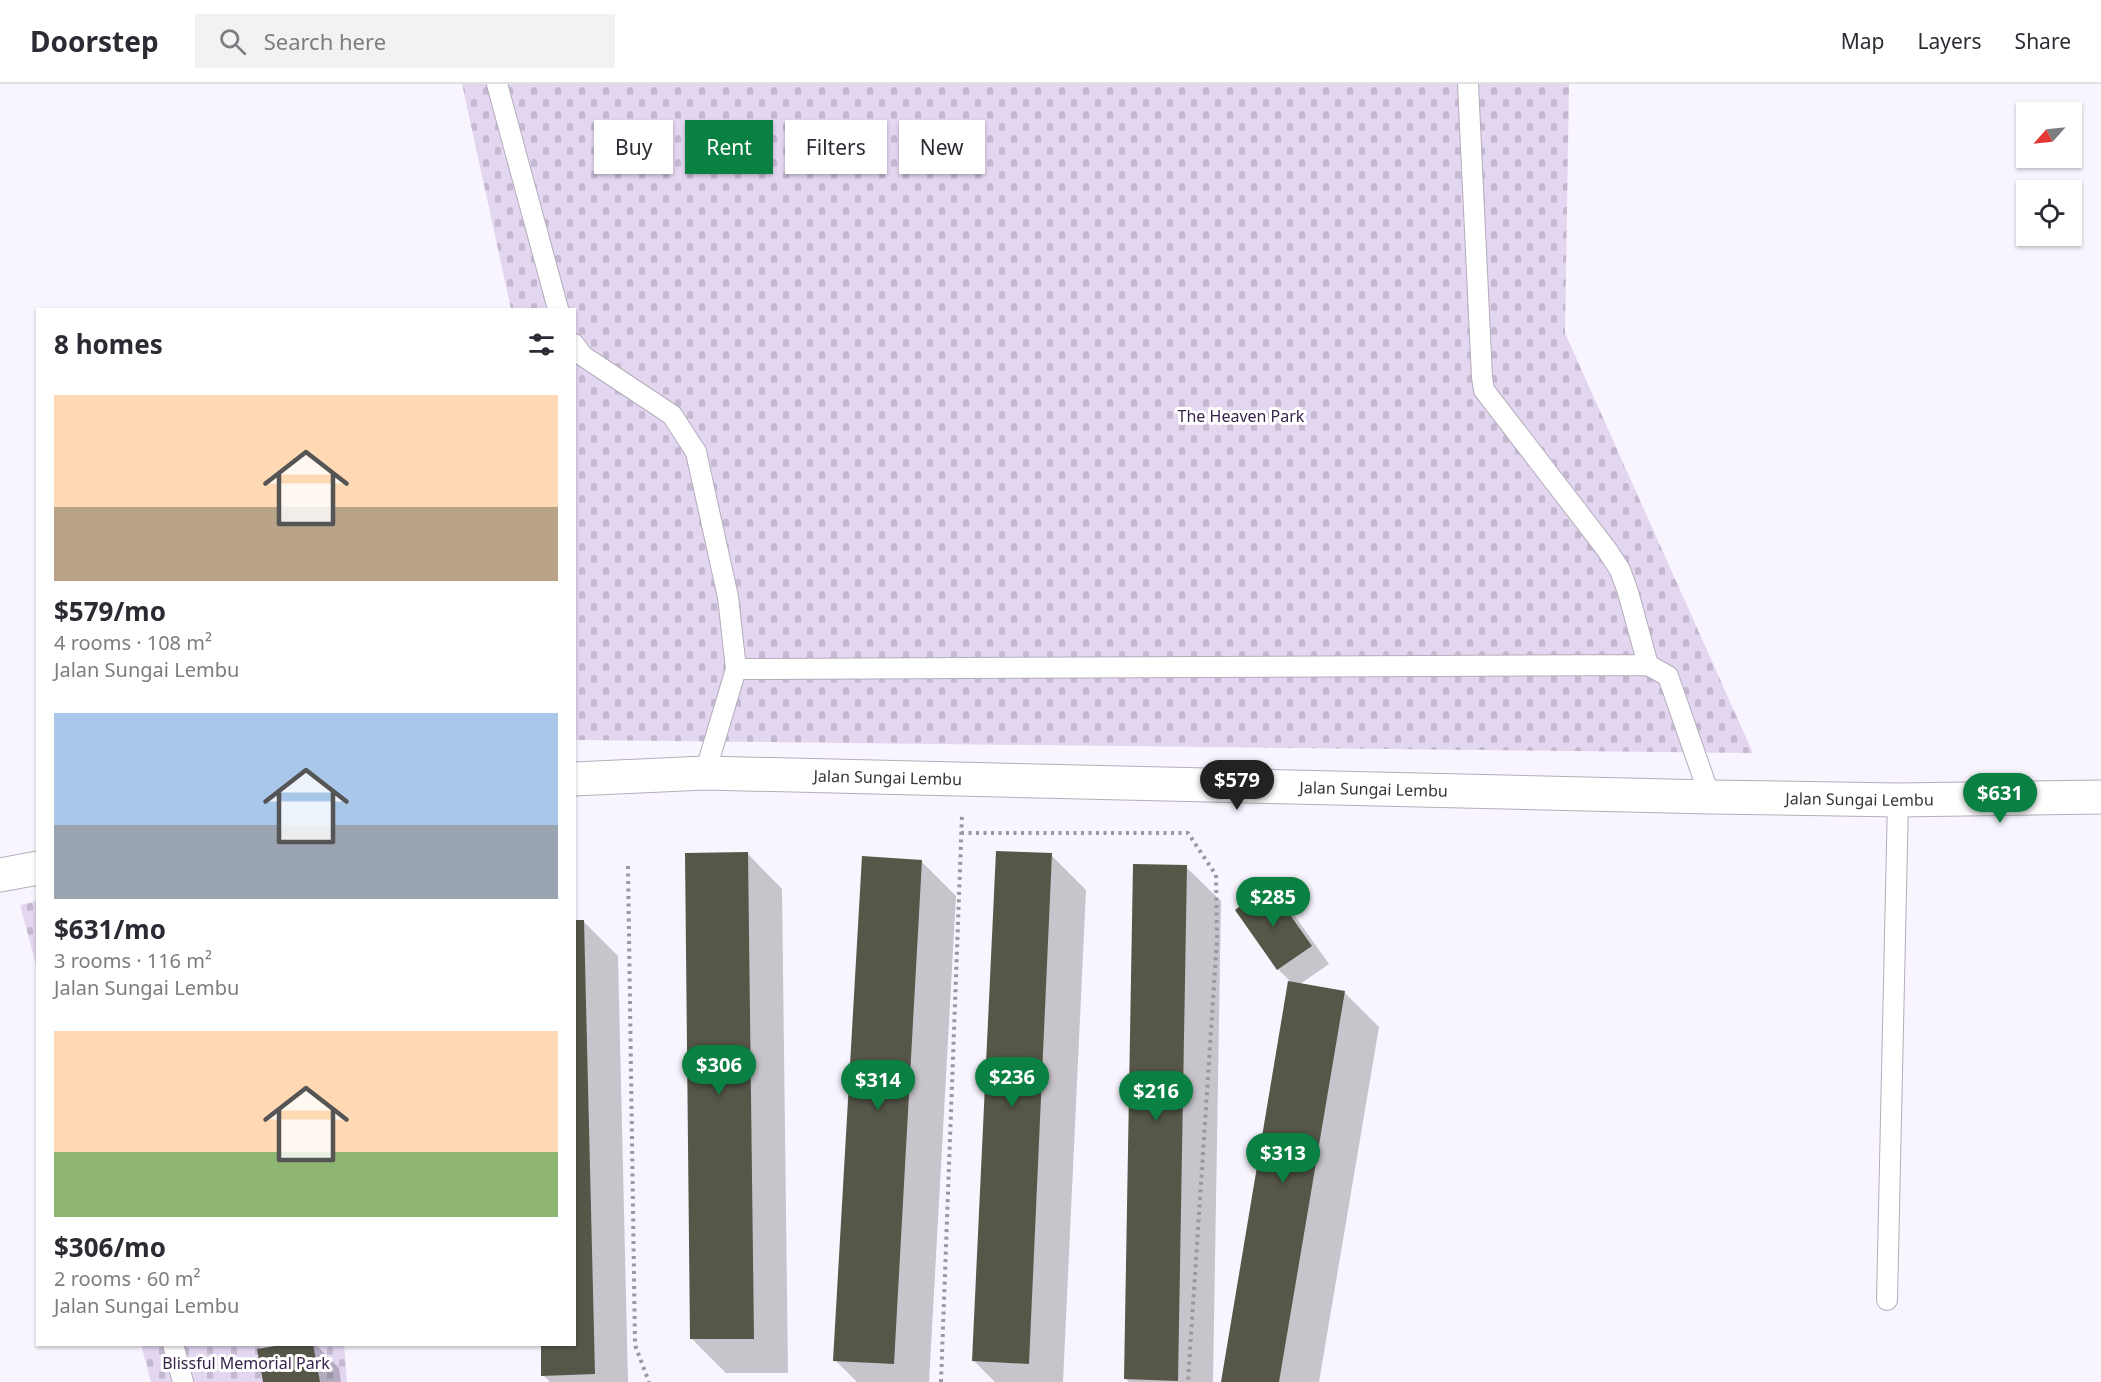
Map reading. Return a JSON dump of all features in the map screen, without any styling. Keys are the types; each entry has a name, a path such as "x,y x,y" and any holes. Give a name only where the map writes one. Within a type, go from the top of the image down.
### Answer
{"main road":[{"name":"Jalan Sungai Lembu","path":"576,779 705,773 1710,797 1898,800 2101,797"},
{"path":"0,875 36,868"}],"lane":[{"path":"497,84 558,308"},
{"path":"1468,84 1484,390 1620,570 1648,664"},
{"path":"576,347 583,356 672,415 696,452 729,597 736,669 705,773"},
{"path":"736,669 1648,664 1668,676 1710,797"},
{"path":"1887,1300 1898,800"},
{"path":"174,1346 183,1382"}],"path":[{"path":"941,1382 964,778"},
{"path":"961,833 1188,832 1216,876 1217,939 1188,1382"},
{"path":"628,866 635,1346 649,1382"}],"green space":[{"name":"The Heaven Park","path":"462,84 1569,84 1565,333 1753,753 576,740 576,308 511,308"},
{"path":"36,901 36,964 20,905"},
{"name":"Blissful Memorial Park","path":"142,1346 344,1346 347,1382 151,1382"}],"building":[{"path":"996,851 1052,853 1029,1364 972,1361"},
{"path":"748,852 754,1339 690,1339 685,853"},
{"path":"862,856 922,860 894,1364 833,1361"},
{"path":"1133,864 1187,865 1178,1381 1124,1379"},
{"path":"1269,885 1312,946 1277,970 1235,910"},
{"path":"576,920 584,920 595,1374 541,1376 541,1346 576,1346"},
{"path":"1288,981 1345,991 1279,1382 1221,1382"},
{"path":"275,1346 313,1346 320,1382 263,1382 257,1349"}]}
